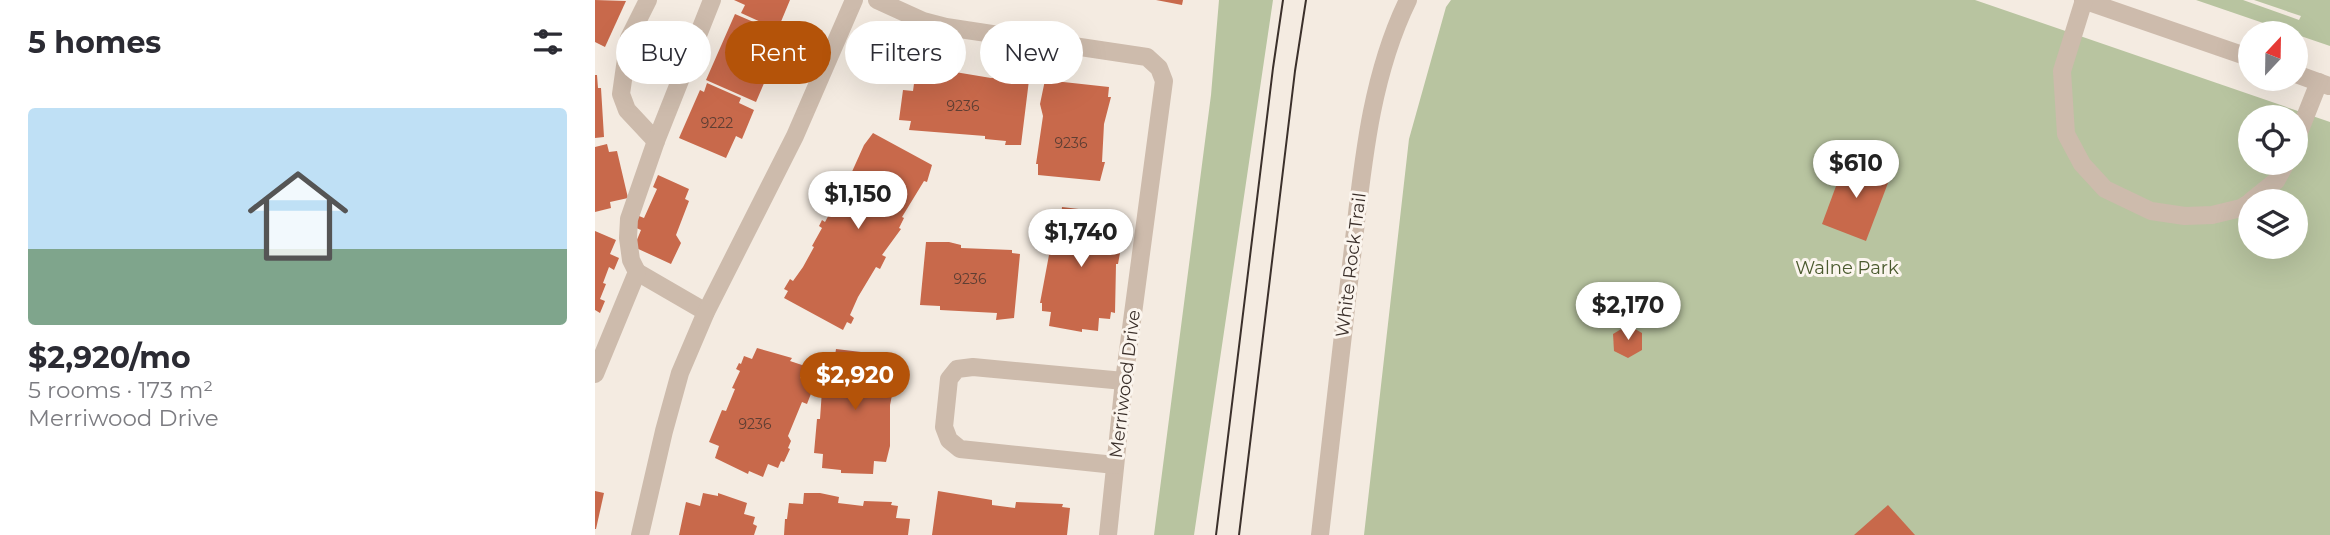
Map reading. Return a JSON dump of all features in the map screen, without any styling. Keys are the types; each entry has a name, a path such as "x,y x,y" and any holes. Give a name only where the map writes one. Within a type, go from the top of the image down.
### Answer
{"street":[{"path":"648,0 629,38 621,94 627,110 656,141"},
{"path":"706,312 637,272 631,260 628,238 629,219 656,141 712,0"},
{"path":"640,535 680,373 706,312 795,136 854,0"},
{"name":"Merriwood Drive","path":"877,0 923,21 1147,57 1159,68 1164,81 1124,381 1108,535"},
{"name":"White Rock Trail","path":"1320,535 1365,149 1390,43 1408,0"},
{"path":"2238,54 2083,0 2062,71 2066,134 2082,164 2105,189 2151,211 2185,216 2212,215 2238,209"},
{"path":"2308,116 2324,84"},
{"path":"2266,189 2279,175"},
{"path":"595,374 637,272"},
{"path":"1115,465 960,449 949,440 944,427 949,379 957,369 973,367 1124,381"}],"green space":[{"path":"1219,0 1273,0 1194,535 1154,535 1211,95"},
{"name":"Walne Park","path":"1451,0 1975,0 2281,105 2238,105 2238,175 2308,175 2308,114 2330,122 2330,535 1364,535 1409,139 1446,7"},
{"path":"2196,0 2243,0 2299,20 2301,16 2254,0 2330,0 2330,46 2308,38 2308,21 2257,21"}],"building":[{"path":"595,0 626,1 605,47 595,42"},
{"path":"734,0 790,0 781,21 759,21 741,13 745,5"},
{"path":"1156,0 1183,0 1182,5"},
{"path":"735,14 751,21 732,21"},
{"path":"725,37 725,84 764,84 756,102 711,82 711,69"},
{"path":"966,74 980,76 980,84 1029,84 1021,145 1005,145 1006,141 985,139 985,136 909,130 911,121 899,120 903,90 913,91 914,84 966,84"},
{"path":"595,75 598,88 601,88 604,137 595,138"},
{"path":"707,84 709,84 741,98 739,103 754,110 742,139 736,136 726,158 679,138 700,90 704,92"},
{"path":"1044,84 1109,87 1108,97 1111,97 1104,124 1102,162 1105,162 1100,181 1038,175 1036,164 1043,116 1040,104"},
{"path":"873,133 932,165 927,182 924,181 902,217 901,229 882,255 886,257 880,269 876,267 858,297 850,315 854,318 851,324 847,322 843,330 784,298 788,291 784,289 803,267 822,228 819,226 822,220 825,222 832,209 829,208 846,185 864,145"},
{"path":"607,144 609,152 617,151 628,198 610,202 611,208 595,212 595,147"},
{"path":"1846,159 1891,175 1866,241 1822,224"},
{"path":"658,175 689,189 685,199 689,201 676,235 681,243 671,264 634,247 641,230 634,227 639,216 644,218 657,189 653,187"},
{"path":"1062,207 1112,213 1111,226 1122,227 1123,236 1116,264 1115,313 1111,312 1110,319 1099,318 1098,331 1082,329 1082,332 1049,326 1051,312 1042,311 1040,303 1049,255 1046,254 1045,242 1051,218 1061,219"},
{"path":"595,231 616,240 610,254 619,258 614,270 609,267 603,283 606,284 600,299 605,301 600,313 595,310"},
{"path":"926,242 949,242 961,245 961,248 1012,250 1012,253 1020,254 1014,318 996,320 997,313 940,310 940,306 920,305"},
{"path":"1628,325 1642,333 1642,350 1628,358 1614,351 1613,334"},
{"path":"757,348 792,358 790,361 805,366 800,378 810,382 807,389 812,391 807,404 802,402 788,436 791,441 788,448 790,449 784,462 781,461 778,468 768,464 763,477 749,471 748,474 715,458 719,446 709,442 722,410 726,411 735,389 732,388 740,371 736,369 739,363 741,364 744,356 752,359"},
{"path":"836,349 886,355 884,369 897,370 890,405 890,446 886,462 874,461 873,474 841,473 841,470 822,468 823,454 814,453 817,419 820,419 824,361 834,362"},
{"path":"595,491 604,493 596,529 595,529"},
{"path":"938,491 992,500 992,505 1015,508 1016,502 1063,504 1062,507 1070,508 1067,535 932,535"},
{"path":"703,493 718,496 718,493 747,503 744,514 755,517 753,524 757,526 754,535 679,535 686,502 700,506"},
{"path":"804,493 839,497 838,503 863,506 864,501 892,502 891,505 898,506 896,518 910,519 908,535 784,535 789,503 803,504"},
{"path":"1888,505 1915,535 1854,535"}],"tram line":[{"path":"1216,535 1283,0"},
{"path":"1239,535 1306,0"}]}
